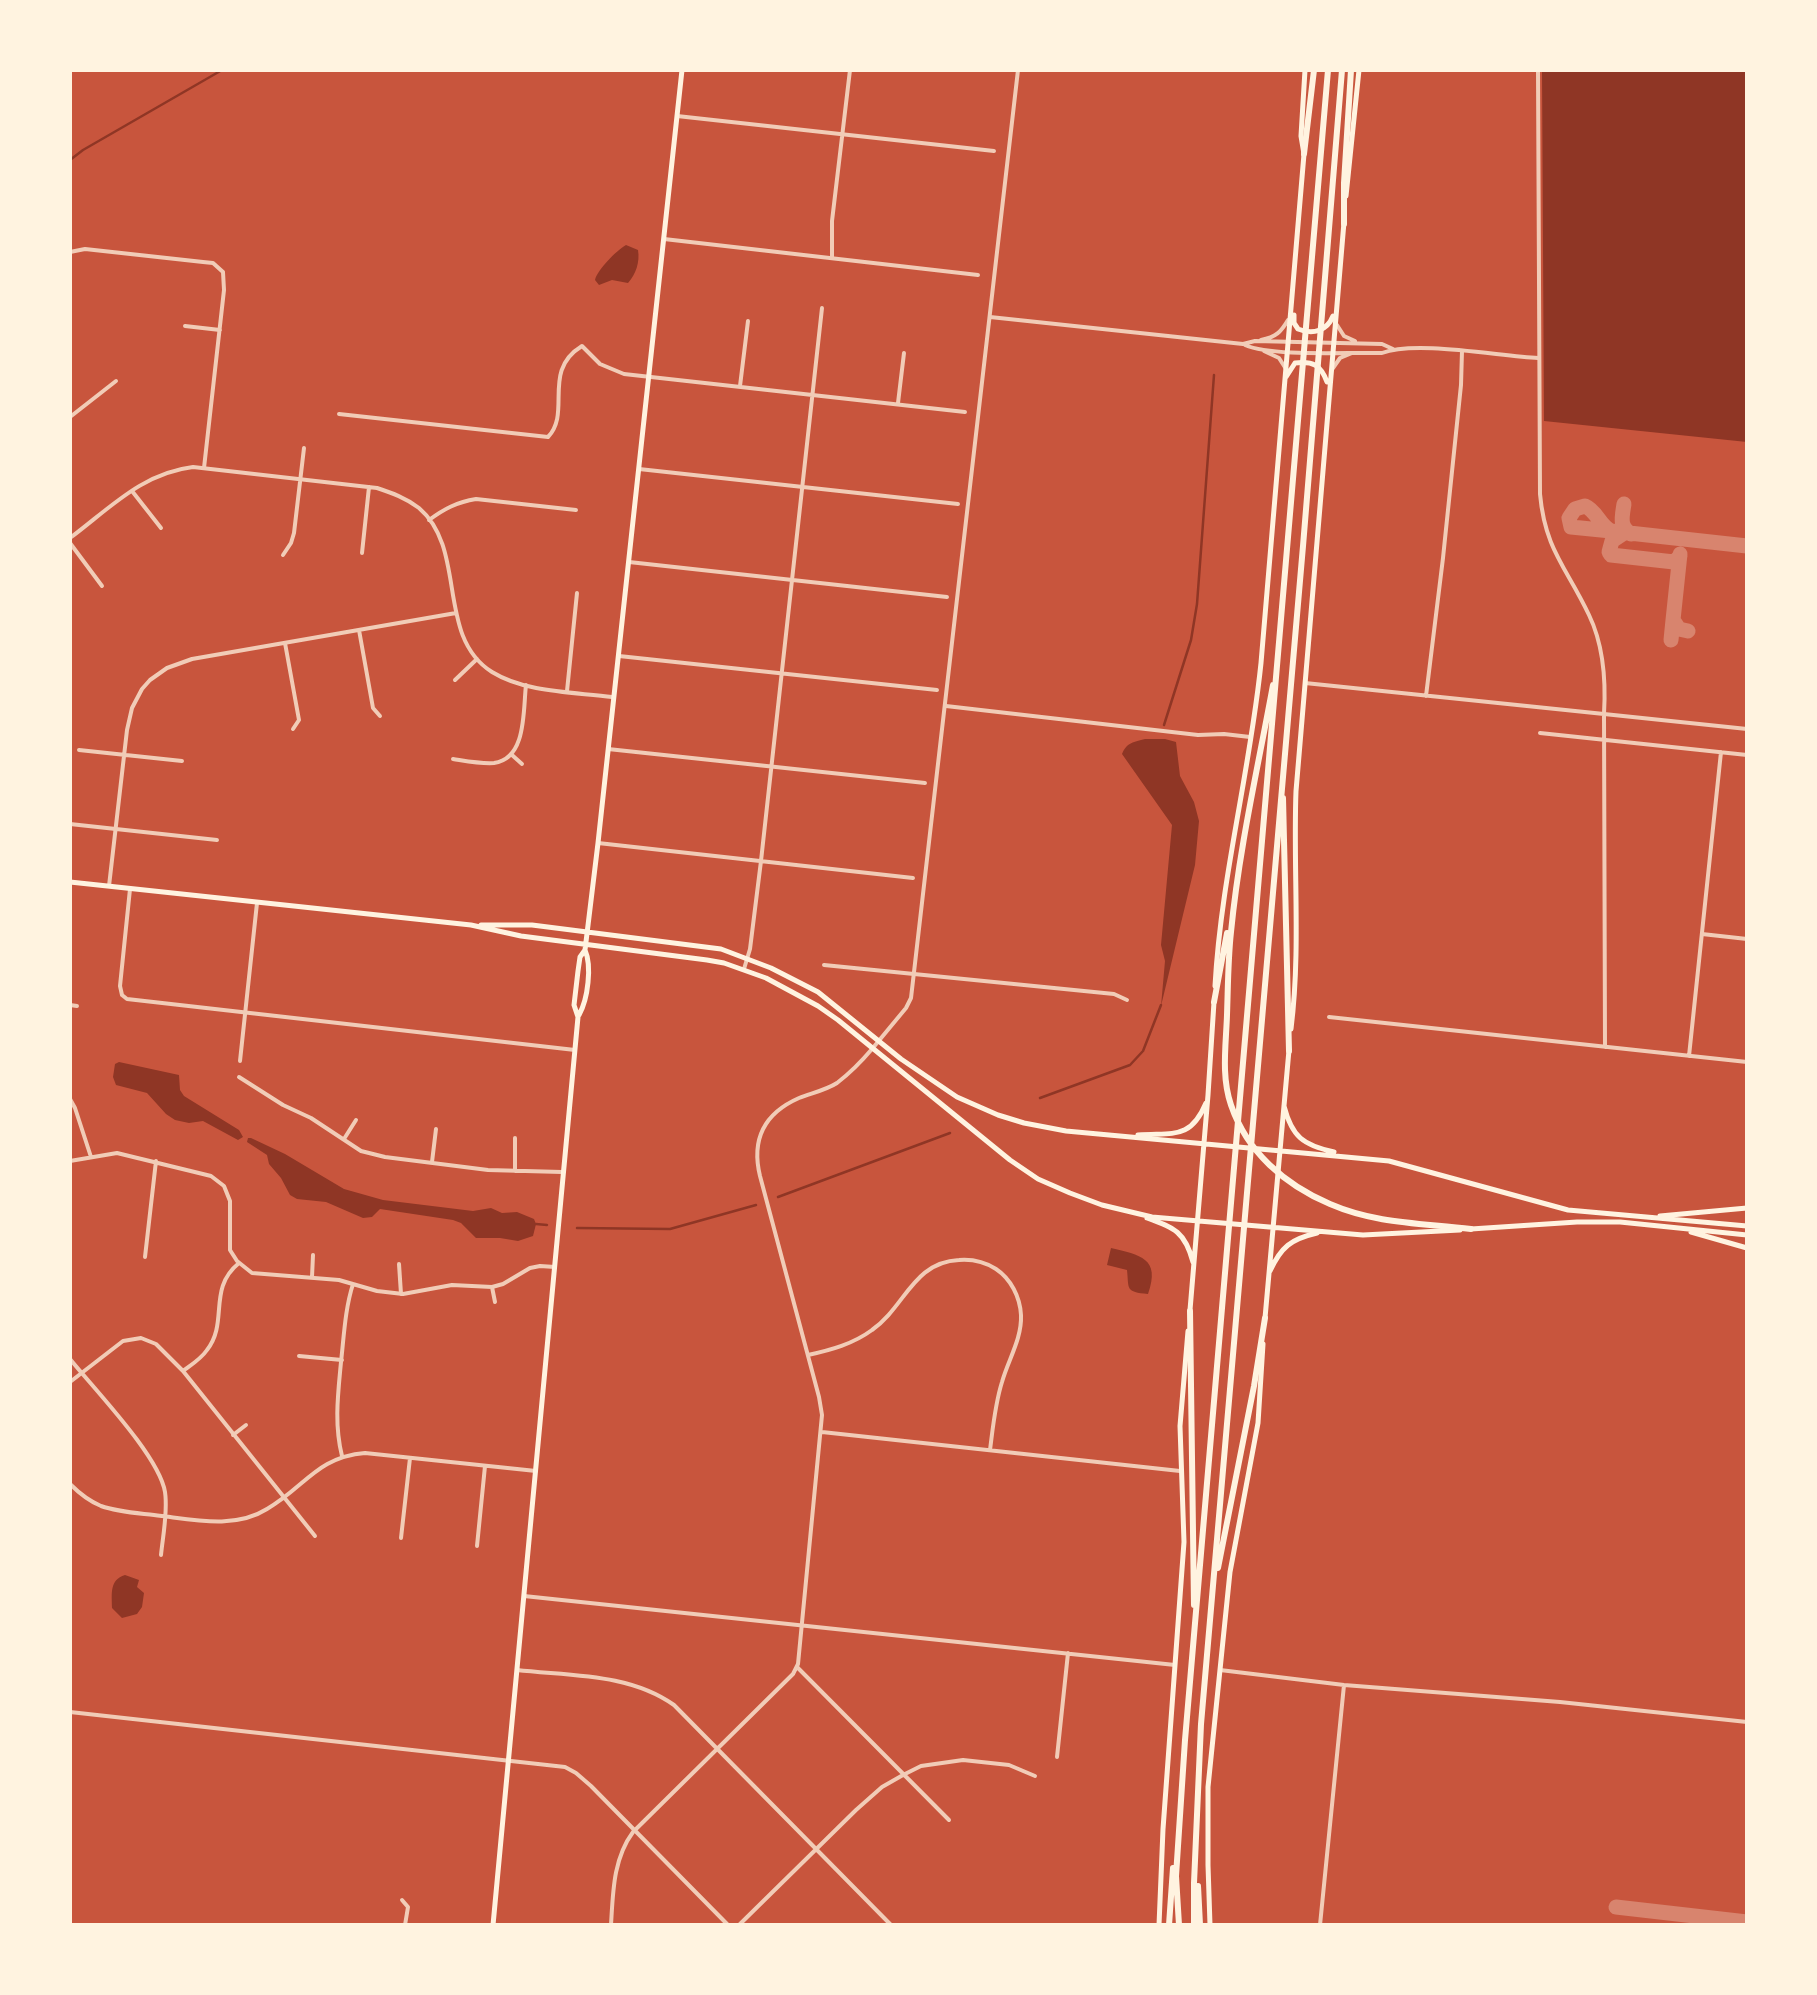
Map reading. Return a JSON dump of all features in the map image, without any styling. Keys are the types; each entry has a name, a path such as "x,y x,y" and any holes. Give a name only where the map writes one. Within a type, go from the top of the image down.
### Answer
{"highway":[{"path":"1304,154 1314,70"},
{"path":"1179,1925 1176,1876 1180,1817 1328,70"},
{"path":"1197,1925 1200,1724 1342,70"},
{"path":"1344,224 1355,70"},
{"path":"1214,1002 1280,644"},
{"path":"1282,774 1289,1052"},
{"path":"1236,893 1230,934 1225,1080 1230,1104 1249,1143 1268,1164 1306,1191 1361,1216 1411,1225 1471,1229"},
{"path":"1190,1312 1194,1658"},
{"path":"1212,1599 1265,1318"},
{"path":"1169,1925 1180,1817"}],"main road":[{"path":"493,1925 578,1017 586,990 589,958 585,947 682,70"},
{"path":"1159,1925 1184,1542 1180,1402 1202,1220 1222,904 1252,738 1261,663 1304,154 1301,136 1306,70"},
{"path":"1210,1925 1208,1787 1234,1542 1258,1422 1268,1226 1297,967 1295,806 1344,224"},
{"path":"1292,297 1295,326 1306,332 1315,333 1326,327 1336,308"},
{"path":"1285,378 1295,364 1310,362 1321,368 1329,390"},
{"path":"70,882 472,925 532,924 721,950 771,968 818,992 947,1092 998,1115 1044,1128 1356,1157 1406,1164 1568,1210 1747,1226"},
{"path":"472,925 585,947 707,960 766,978 818,1006 1024,1170 1070,1194 1175,1229 1189,1248 1194,1266"},
{"path":"1128,1137 1166,1136 1186,1130 1200,1115 1208,1095"},
{"path":"1284,1102 1289,1125 1304,1142 1356,1157"},
{"path":"1648,1216 1747,1208"},
{"path":"1134,1214 1373,1235 1620,1222 1747,1235"},
{"path":"1678,1228 1747,1248"},
{"path":"1268,1273 1289,1242 1329,1232"}],"street":[{"path":"832,258 832,221 850,70"},
{"path":"610,1925 620,1853 635,1830 797,1667 822,1432 819,1396 757,1165 760,1134 781,1108 834,1085 858,1066 910,1003 1018,70"},
{"path":"1538,70 1540,494 1553,551 1589,615 1600,644 1604,672 1605,1047"},
{"path":"677,116 994,151"},
{"path":"664,239 978,275"},
{"path":"70,252 84,249 213,263 220,269 224,280 220,330 204,468"},
{"path":"744,970 762,861 822,308"},
{"path":"1242,344 1272,338 1290,316"},
{"path":"990,317 1242,344 1279,358 1286,370"},
{"path":"740,386 748,321"},
{"path":"1335,322 1344,336 1364,344"},
{"path":"184,326 220,330"},
{"path":"1254,341 1382,344 1392,348 1538,358"},
{"path":"339,414 548,437 555,430 564,361 582,346 600,364 624,374 965,412"},
{"path":"1259,350 1382,353 1392,348"},
{"path":"1330,372 1340,358 1356,352"},
{"path":"1426,696 1444,558 1462,352"},
{"path":"898,403 904,353"},
{"path":"70,417 116,382"},
{"path":"282,555 294,533 304,448"},
{"path":"102,586 70,541 132,490 159,474 204,468 369,487 400,496 429,520 442,543 456,613 476,659 492,672 526,685 614,697"},
{"path":"640,469 958,504"},
{"path":"362,553 369,487"},
{"path":"132,490 161,528"},
{"path":"429,520 444,508 476,498 576,510"},
{"path":"629,562 947,597"},
{"path":"566,691 576,593"},
{"path":"109,886 129,717 150,680 166,668 192,658 456,613"},
{"path":"359,630 373,708 380,716"},
{"path":"285,642 299,720 293,729"},
{"path":"619,656 938,690"},
{"path":"455,680 476,659"},
{"path":"1305,683 1747,730"},
{"path":"452,759 497,763 512,755 520,737 526,685"},
{"path":"946,706 1252,738"},
{"path":"1540,733 1747,755"},
{"path":"608,749 925,784"},
{"path":"79,750 182,761"},
{"path":"1689,1056 1722,752"},
{"path":"512,755 522,764"},
{"path":"70,824 217,840"},
{"path":"598,843 913,878"},
{"path":"130,888 120,980 122,996 576,1050"},
{"path":"240,1061 257,902"},
{"path":"1702,934 1747,939"},
{"path":"824,964 1114,994 1127,1000"},
{"path":"1329,1017 1747,1062"},
{"path":"239,1077 361,1150 385,1157 515,1172 565,1172"},
{"path":"70,1099 91,1157"},
{"path":"344,1139 356,1120"},
{"path":"432,1162 436,1128"},
{"path":"515,1138 515,1172"},
{"path":"70,1190 70,1164 117,1153 202,1172 220,1182 227,1192 228,1243 239,1263 252,1273 312,1277 401,1294 452,1285 492,1287 530,1268 555,1267"},
{"path":"145,1257 156,1161"},
{"path":"312,1277 313,1255"},
{"path":"808,1356 840,1347 870,1332 891,1313 920,1274 942,1262 966,1259 986,1264 1009,1282 1021,1311 1020,1329 996,1404 990,1450"},
{"path":"183,1371 201,1357 213,1340 224,1280 239,1263"},
{"path":"399,1264 401,1294"},
{"path":"342,1456 336,1419 353,1284"},
{"path":"492,1287 495,1302"},
{"path":"70,1382 124,1341 141,1338 156,1344 183,1371 315,1536"},
{"path":"299,1356 342,1360"},
{"path":"70,1360 157,1468 165,1492 161,1555"},
{"path":"233,1435 246,1425"},
{"path":"822,1432 1181,1471"},
{"path":"70,1484 104,1507 217,1522 267,1510 328,1462 342,1456 365,1453 536,1471"},
{"path":"401,1538 410,1458"},
{"path":"477,1546 485,1466"},
{"path":"524,1596 1174,1666"},
{"path":"1056,1757 1068,1654"},
{"path":"797,1667 949,1820"},
{"path":"517,1670 634,1684 674,1704 891,1925"},
{"path":"1220,1670 1747,1722"},
{"path":"1320,1925 1344,1685"},
{"path":"70,1712 565,1766 635,1830 728,1925"},
{"path":"739,1925 882,1786 903,1775 922,1766 964,1760 1008,1765 1035,1776"},
{"path":"402,1900 408,1907 405,1925"}],"shaded area":[{"path":"1542,70 1747,70 1747,442 1544,421"},
{"path":"626,245 638,250 638,263 631,279 628,283 612,280 599,285 595,280 600,271"},
{"path":"1145,739 1176,742 1180,776 1199,821 1195,865 1161,1006 1165,961 1161,945 1172,825 1122,754 1129,745"},
{"path":"119,1062 179,1075 184,1096 239,1130 243,1137 238,1140 203,1121 175,1120 147,1093 116,1085 113,1077"},
{"path":"248,1138 285,1154 344,1189 383,1200 517,1212 534,1219 533,1236 518,1241 476,1238 453,1220 380,1209 372,1217 363,1218 326,1202 297,1199 290,1195 267,1155 247,1142"},
{"path":"1111,1248 1139,1256 1150,1265 1148,1294 1130,1288 1127,1270 1107,1265"},
{"path":"125,1575 139,1580 137,1587 144,1593 137,1614 122,1618 112,1608 112,1593 116,1580"}],"waterway":[{"path":"70,160 222,70"},
{"path":"1164,725 1191,640 1197,604 1214,375"},
{"path":"1040,1098 1130,1065 1143,1051 1161,1005"},
{"path":"778,1197 950,1133"},
{"path":"577,1228 670,1229 756,1205"},
{"path":"536,1224 547,1225"}],"taxiway":[{"path":"1624,504 1623,525 1631,534"},
{"path":"1611,531 1571,527 1569,518 1575,509 1585,506 1611,531 1747,546"},
{"path":"1624,533 1612,541 1611,555 1674,562 1680,556"},
{"path":"1673,620 1680,554"},
{"path":"1671,640 1673,620 1679,629 1688,631"},
{"path":"1616,1907 1747,1922"}]}
